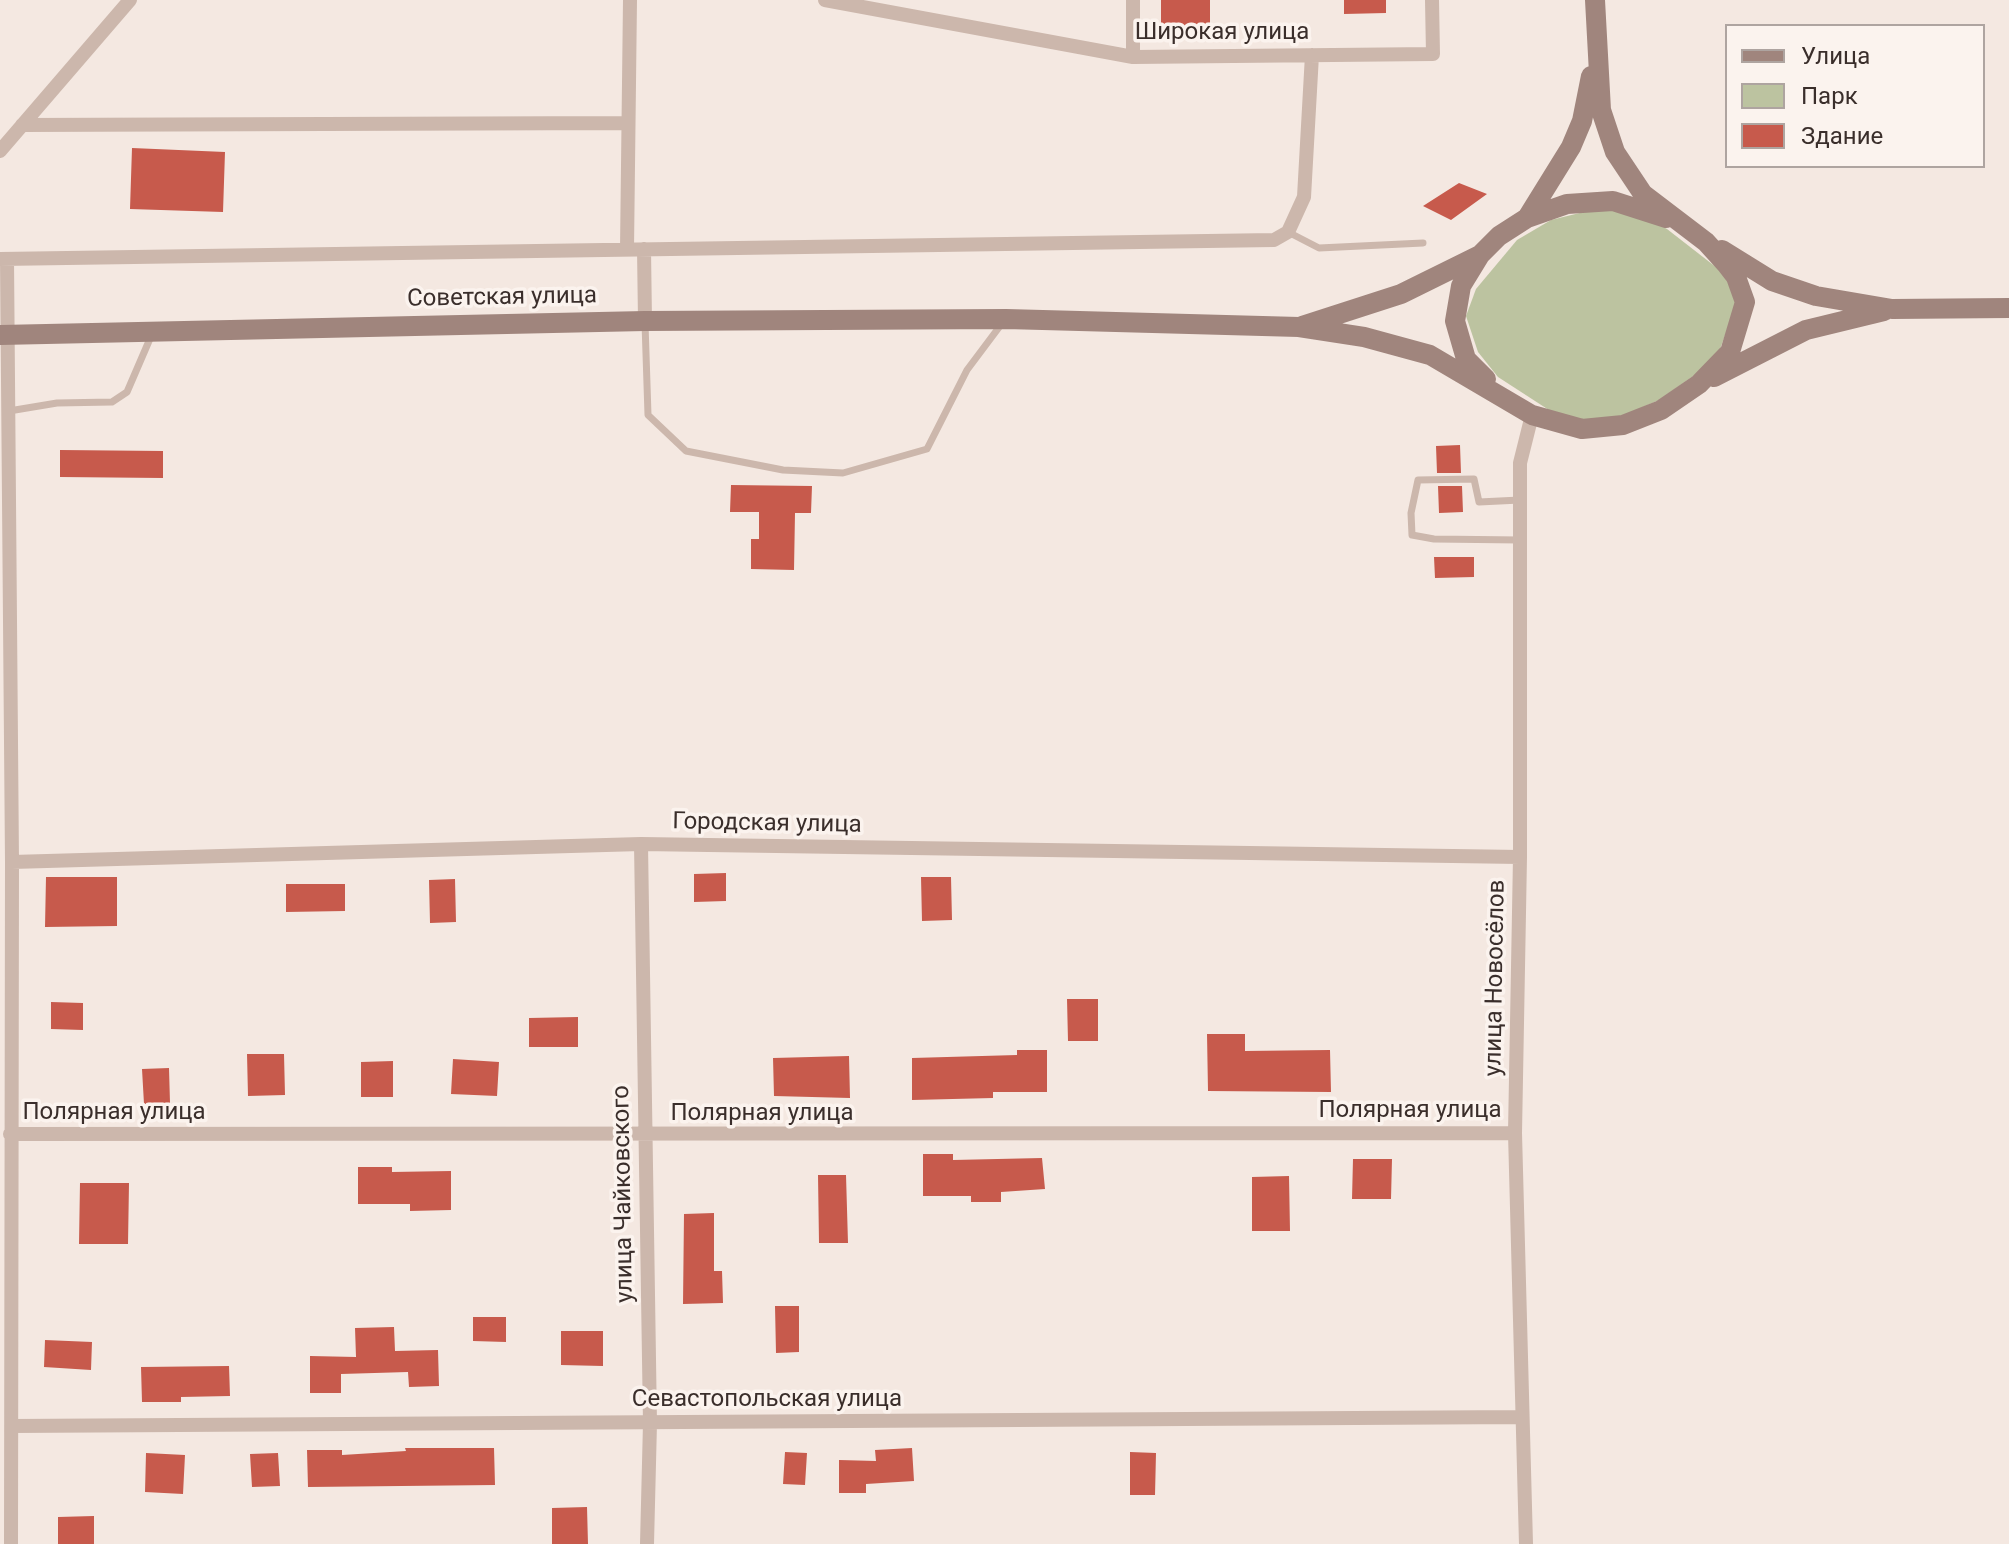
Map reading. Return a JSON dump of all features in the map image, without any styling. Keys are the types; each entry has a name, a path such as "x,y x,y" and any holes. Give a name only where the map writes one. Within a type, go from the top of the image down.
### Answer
{"main road":[{"path":"1595,0 1601,110 1615,152 1643,194 1677,222 1772,281 1816,296 1892,309 2009,308"},
{"path":"1527,218 1571,147 1582,121 1596,53"},
{"path":"1505,399 1466,359 1455,321 1461,286 1480,255 1499,236 1527,218 1567,204 1613,201 1677,222"},
{"path":"1699,384 1730,352 1745,302 1736,277 1706,242"},
{"path":"1299,327 1401,294 1480,255"},
{"path":"1299,327 1364,337 1430,355 1532,415 1582,429 1623,425 1661,410 1699,384 1806,330 1892,309"},
{"name":"Советская улица","path":"4,335 645,321 1006,319 1299,327"}],"street":[{"path":"0,151 130,0"},
{"path":"627,249 630,0"},
{"name":"Широкая улица","path":"825,0 1133,57 1433,54 1432,0"},
{"path":"1133,0 1133,57"},
{"path":"11,1544 12,862 9,411 3,259 1274,240 1288,232 1304,197 1312,55"},
{"path":"22,125 628,123"},
{"path":"644,249 645,321"},
{"name":"улица Новосёлов","path":"1526,1544 1515,1133 1520,857 1520,463 1532,415"},
{"name":"Городская улица","path":"12,862 641,844 1520,857"},
{"name":"улица Чайковского","path":"641,844 650,1423 647,1544"},
{"name":"Полярная улица","path":"10,1134 644,1136 1515,1133"},
{"name":"Севастопольская улица","path":"12,1426 1522,1417"}],"lane":[{"path":"1288,232 1319,248 1423,243"},
{"path":"645,321 648,415 686,451 783,470 843,473 927,449 967,370 1006,319"},
{"path":"9,411 57,403 112,402 127,392 153,331"},
{"path":"1520,500 1479,502 1474,479 1418,480 1411,513 1412,535 1434,539 1520,540"}],"green space":[{"path":"1596,209 1640,214 1667,229 1721,271 1738,299 1719,352 1699,372 1659,400 1618,418 1584,420 1552,412 1498,377 1478,352 1466,316 1476,289 1517,240 1551,220"}],"building":[{"path":"1161,0 1210,0 1210,32 1161,32"},
{"path":"1344,0 1386,0 1386,13 1344,14"},
{"path":"132,148 225,152 223,212 130,209"},
{"path":"1459,183 1487,194 1451,220 1423,206"},
{"path":"1460,445 1461,473 1437,473 1436,446"},
{"path":"60,450 163,451 163,478 60,477"},
{"path":"731,485 812,486 811,513 795,513 794,570 751,569 751,539 759,539 759,512 730,512"},
{"path":"1438,486 1462,486 1463,512 1439,513"},
{"path":"1434,557 1474,557 1474,577 1435,578"},
{"path":"726,873 726,901 694,902 694,874"},
{"path":"46,877 117,877 117,926 45,927"},
{"path":"921,877 951,877 952,920 922,921"},
{"path":"455,879 456,922 430,923 429,880"},
{"path":"286,884 345,884 345,911 286,912"},
{"path":"1067,999 1098,999 1098,1041 1068,1041"},
{"path":"51,1002 83,1003 83,1030 51,1029"},
{"path":"578,1017 578,1047 529,1047 529,1018"},
{"path":"1207,1034 1245,1034 1245,1051 1330,1050 1331,1092 1208,1091"},
{"path":"1017,1050 1047,1050 1047,1092 993,1092 993,1098 912,1100 912,1058 1017,1055"},
{"path":"247,1054 284,1054 285,1095 248,1096"},
{"path":"849,1056 850,1098 774,1096 773,1058"},
{"path":"453,1059 499,1062 497,1096 451,1094"},
{"path":"393,1061 393,1097 361,1097 361,1062"},
{"path":"169,1068 170,1103 144,1104 142,1069"},
{"path":"923,1154 953,1154 953,1160 1042,1158 1045,1189 1001,1192 1001,1202 971,1202 971,1196 923,1196"},
{"path":"1353,1159 1392,1159 1391,1199 1352,1199"},
{"path":"358,1167 392,1167 392,1172 451,1171 451,1210 410,1211 410,1204 358,1204"},
{"path":"818,1175 846,1175 848,1243 819,1243"},
{"path":"1289,1176 1290,1231 1252,1231 1252,1177"},
{"path":"80,1183 129,1183 128,1244 79,1244"},
{"path":"714,1213 714,1271 722,1271 723,1303 683,1304 684,1214"},
{"path":"775,1306 799,1306 799,1352 776,1353"},
{"path":"473,1317 506,1317 506,1342 473,1341"},
{"path":"394,1327 395,1351 438,1350 439,1386 409,1387 408,1372 341,1374 341,1393 310,1393 310,1356 356,1357 355,1328"},
{"path":"561,1331 603,1331 603,1366 561,1365"},
{"path":"45,1340 92,1342 91,1370 44,1367"},
{"path":"229,1366 230,1396 181,1397 181,1402 142,1402 141,1367"},
{"path":"405,1448 494,1448 495,1485 308,1487 307,1450 342,1450 342,1455 406,1451"},
{"path":"912,1448 914,1481 866,1484 866,1493 839,1493 839,1460 876,1461 875,1450"},
{"path":"785,1452 807,1453 805,1485 783,1484"},
{"path":"1130,1452 1156,1453 1155,1495 1130,1495"},
{"path":"146,1453 185,1455 183,1494 145,1492"},
{"path":"278,1453 280,1486 252,1487 250,1454"},
{"path":"587,1507 588,1544 552,1544 552,1508"},
{"path":"94,1516 94,1544 58,1544 58,1517"}]}
